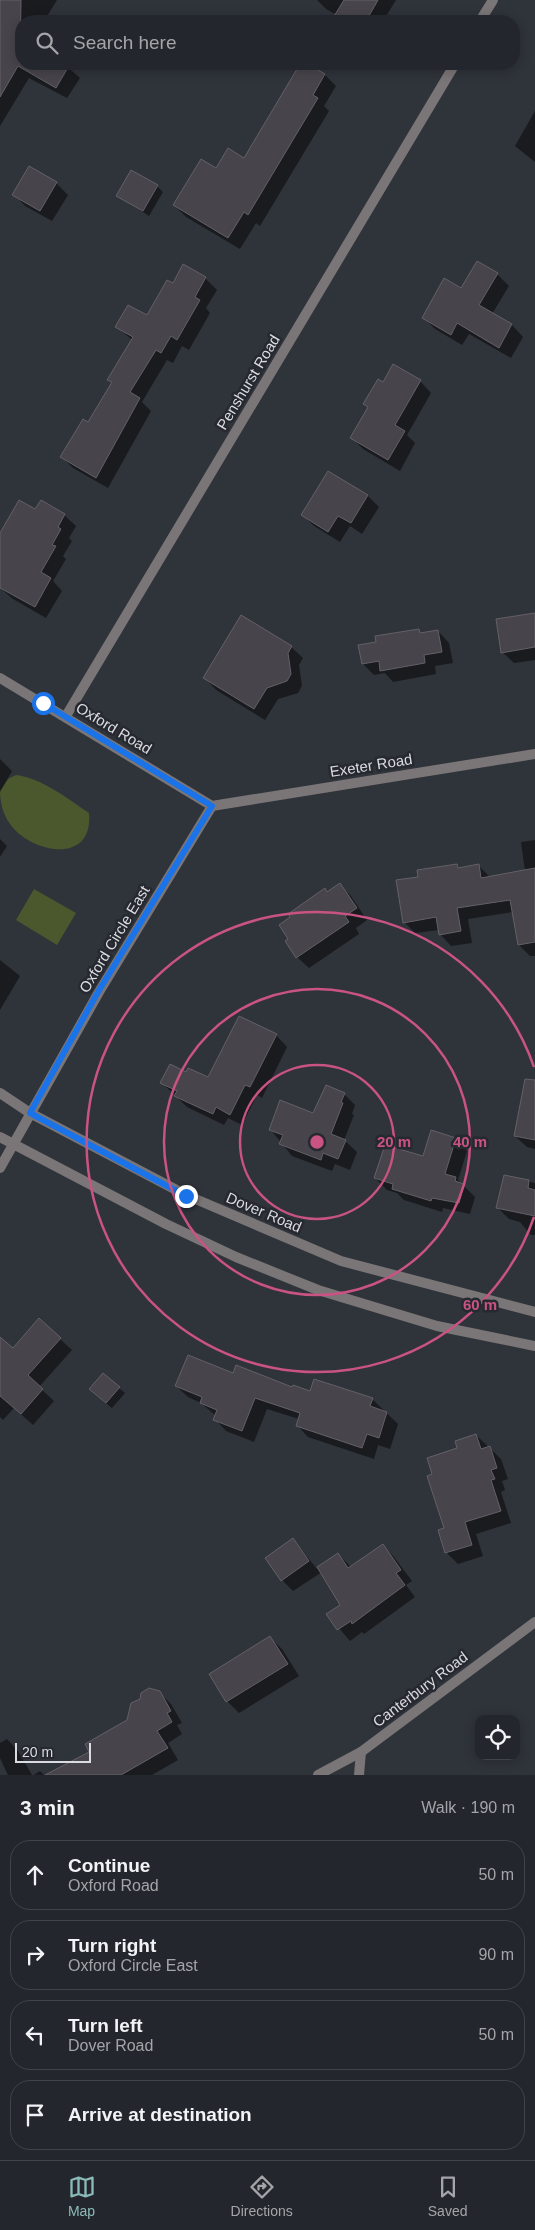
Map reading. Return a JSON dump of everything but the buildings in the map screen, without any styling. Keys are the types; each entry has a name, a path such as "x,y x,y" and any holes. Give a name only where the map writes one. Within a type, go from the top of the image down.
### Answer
{"street":[{"path":"483,15 492,0"},
{"name":"Penshurst Road","path":"66,716 451,70"},
{"name":"Oxford Road","path":"0,678 66,716 212,806"},
{"name":"Exeter Road","path":"212,806 535,754"},
{"name":"Oxford Circle East","path":"0,1168 98,992 212,806"},
{"name":"Dover Road","path":"0,1093 30,1113 186,1196 341,1260 535,1312"},
{"path":"0,1137 166,1224 236,1257 318,1290 437,1326 535,1346"},
{"name":"Canterbury Road","path":"318,1775 360,1752 535,1622"},
{"path":"359,1775 360,1752"}],"green space":[{"path":"16,775 45,785 89,813 88,830 82,841 71,847 59,849 31,842 19,834 5,816 0,795 0,791 8,779"},
{"path":"34,889 76,913 57,945 16,920"}],"route":[{"path":"43,703 212,806 98,992 43,1093 30,1113 186,1196"}]}
